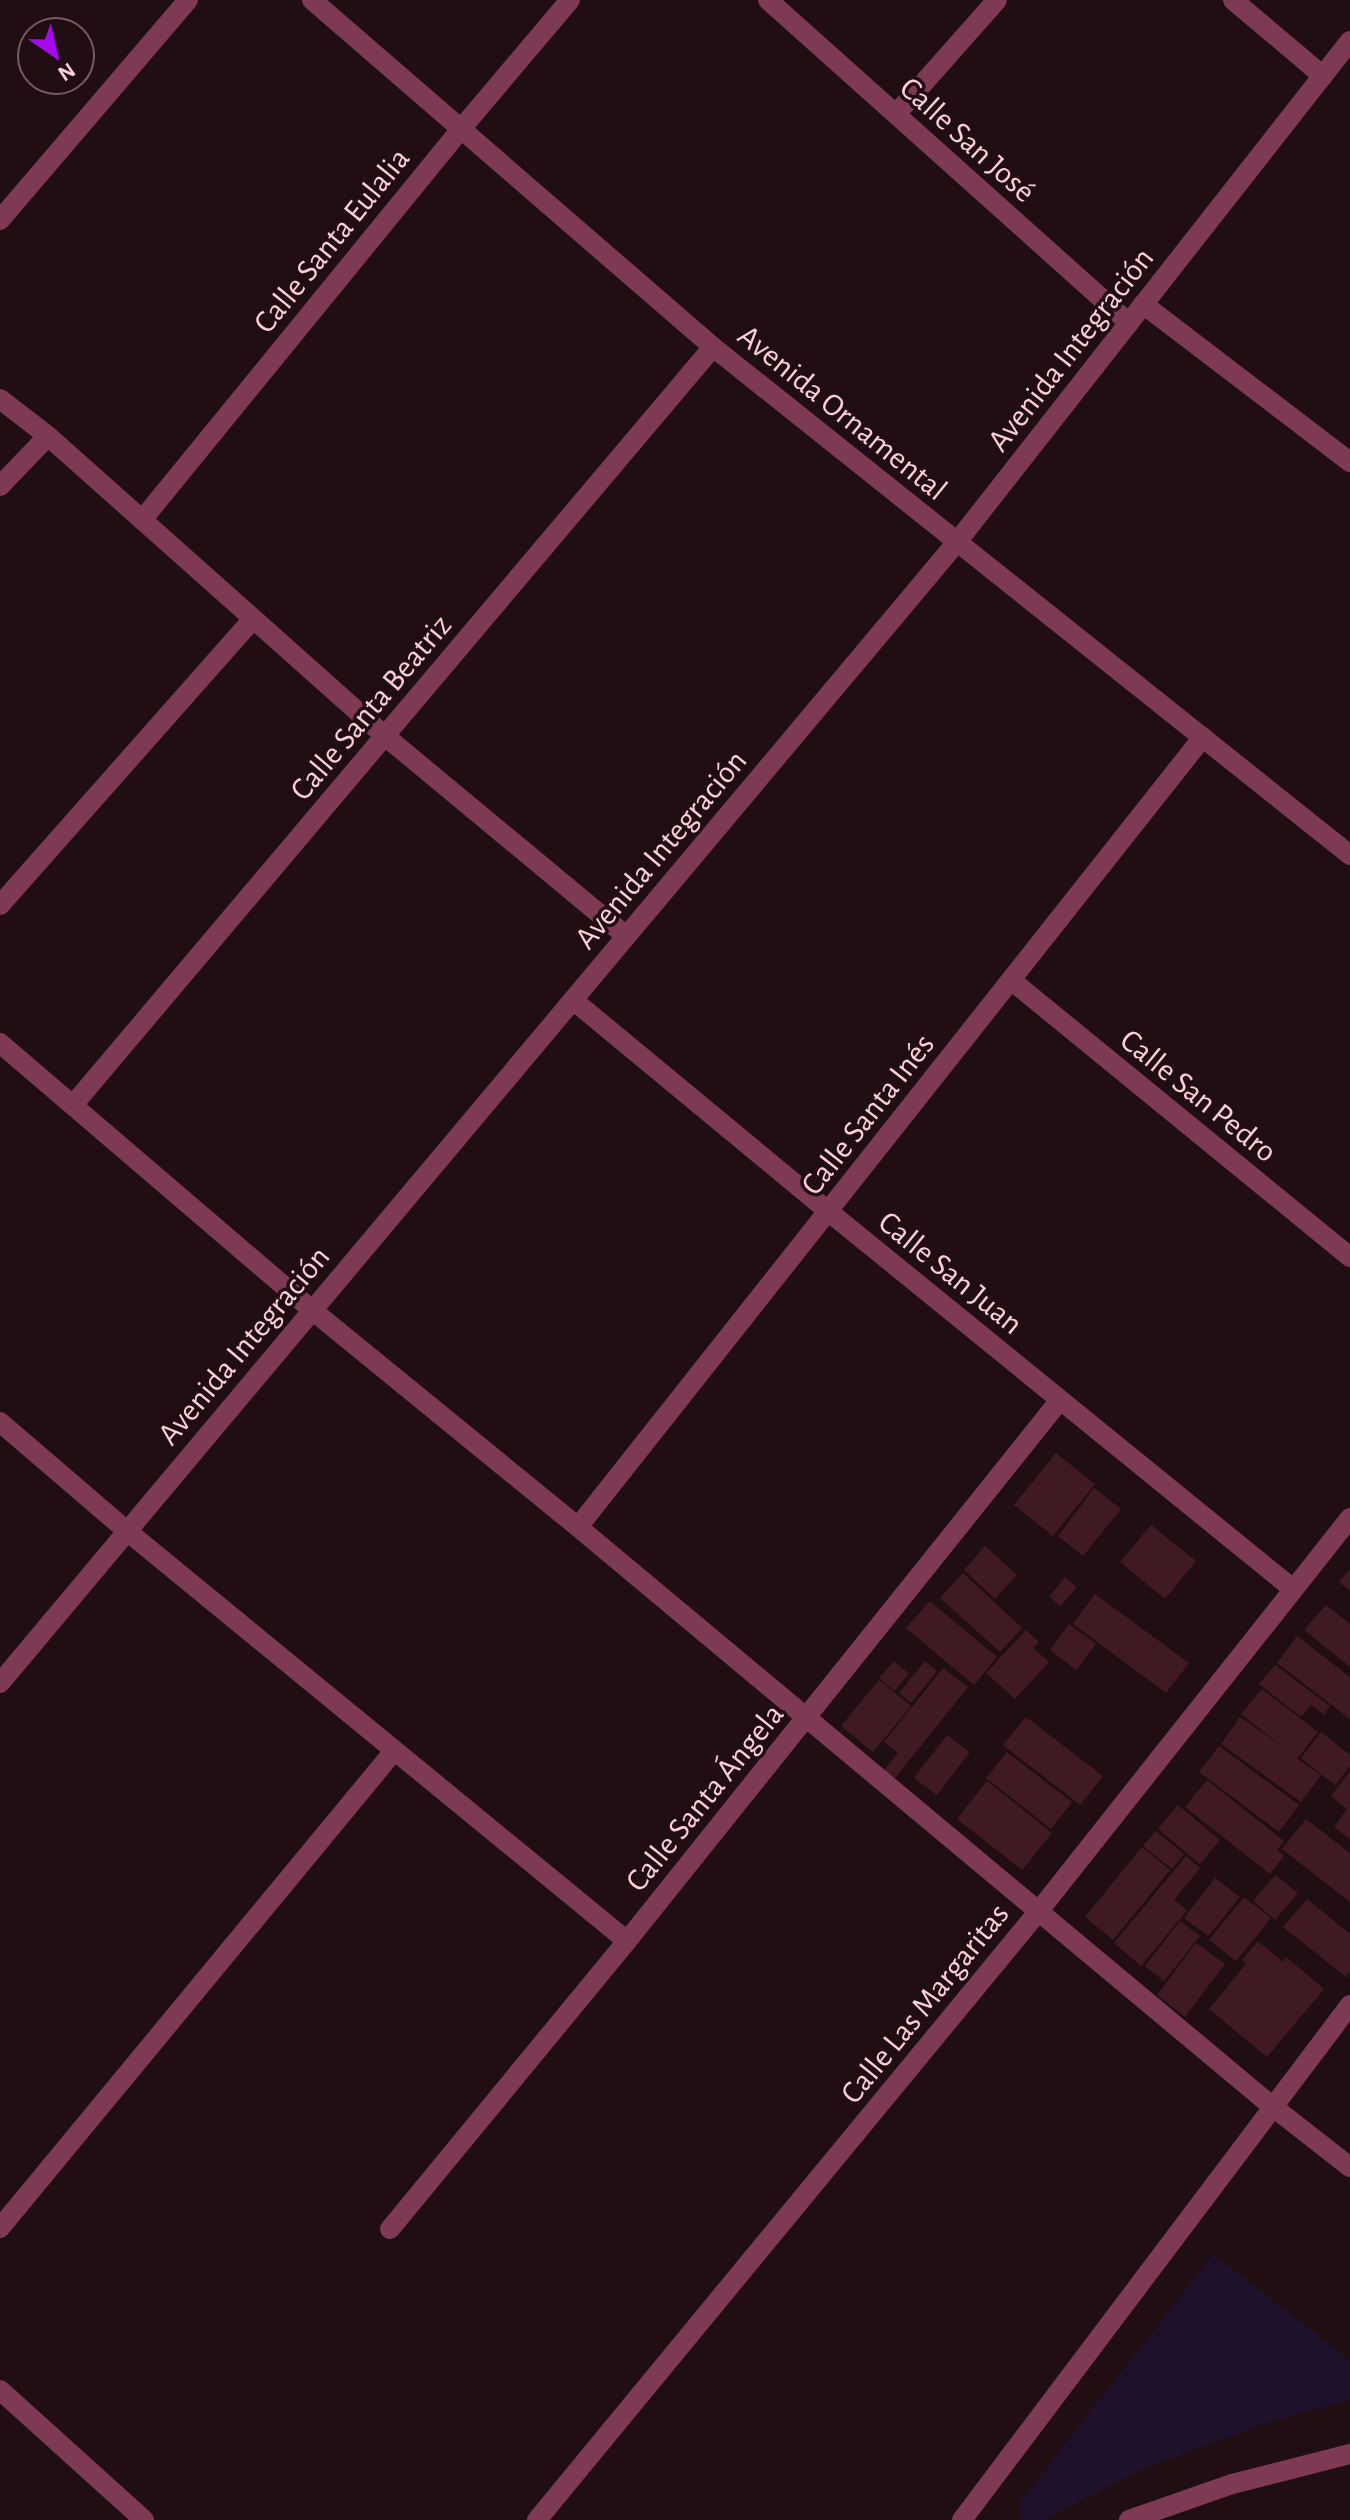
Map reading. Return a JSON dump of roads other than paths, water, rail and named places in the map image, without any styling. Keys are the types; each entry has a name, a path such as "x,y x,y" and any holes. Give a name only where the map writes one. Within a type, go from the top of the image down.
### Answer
{"street":[{"path":"0,220 188,0"},
{"name":"Avenida Ornamental","path":"312,0 713,347 1350,855"},
{"name":"Calle Santa Eulalia","path":"142,520 570,0"},
{"name":"Calle San José","path":"768,0 1129,323"},
{"path":"896,114 997,0"},
{"path":"1233,0 1323,76"},
{"name":"Avenida Integración","path":"0,1683 957,542 1350,41"},
{"path":"1143,304 1350,462"},
{"name":"Calle Santa Beatriz","path":"73,1105 713,347"},
{"path":"0,399 48,436 385,736 626,936"},
{"path":"0,486 48,436"},
{"path":"0,905 253,619"},
{"name":"Calle Santa Inés","path":"578,1527 1203,737"},
{"name":"Calle San Pedro","path":"1011,980 1350,1257"},
{"name":"Calle San Juan","path":"573,1000 1293,1589"},
{"path":"0,1043 312,1310 578,1527 1273,2107 1350,2167"},
{"name":"Calle Santa Ángela","path":"390,2229 627,1941 1060,1400"},
{"path":"0,1422 127,1531 627,1941"},
{"name":"Calle Las Margaritas","path":"537,2520 1038,1912 1350,1518"},
{"path":"0,2228 394,1751"},
{"path":"962,2520 1350,2005"},
{"path":"0,2390 130,2516"},
{"path":"1129,2520 1232,2484 1350,2454"}]}
